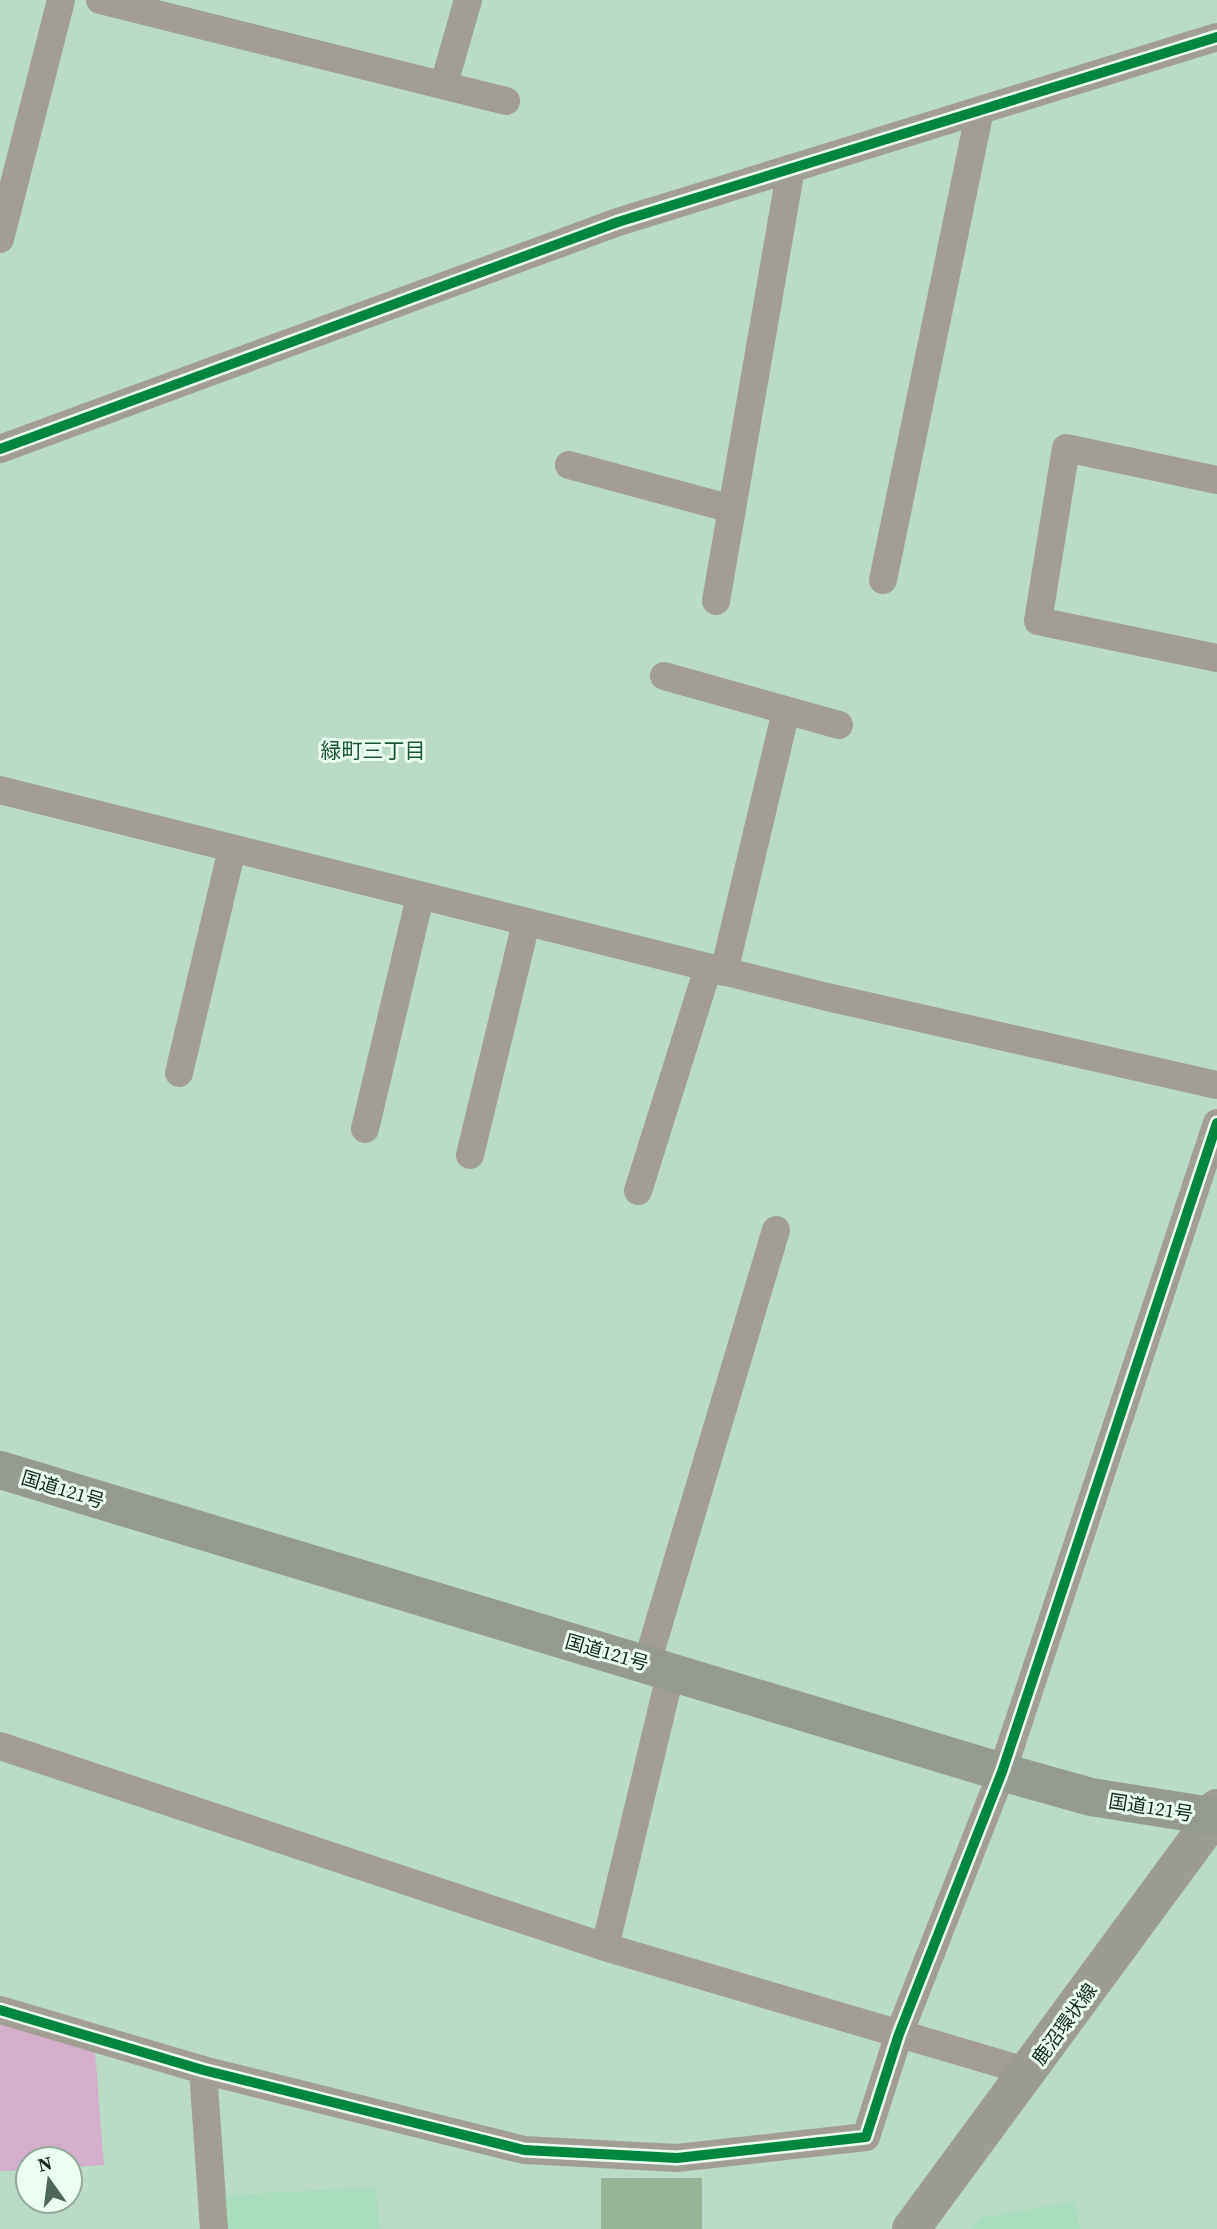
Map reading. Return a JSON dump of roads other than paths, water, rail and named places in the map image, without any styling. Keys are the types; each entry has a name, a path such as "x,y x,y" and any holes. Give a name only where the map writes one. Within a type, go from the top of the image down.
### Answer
{"highway":[{"name":"国道121号","path":"0,1470 1002,1772 1091,1797 1216,1814"}],"main road":[{"name":"鹿沼環状線","path":"911,2229 1216,1814"}],"street":[{"path":"2,226 61,0"},
{"path":"100,0 444,83 506,101"},
{"path":"444,83 468,0"},
{"path":"0,449 618,222 1217,37"},
{"path":"883,580 979,110"},
{"path":"716,601 791,168"},
{"path":"1217,480 1066,448 1038,621 1217,658"},
{"path":"569,466 732,509"},
{"path":"664,676 839,725"},
{"path":"638,1191 716,970 786,711"},
{"path":"0,790 716,970 1217,1085"},
{"path":"178,1073 232,849"},
{"path":"365,1129 420,897"},
{"path":"470,1155 526,923"},
{"path":"0,2010 203,2070 524,2150 677,2158 866,2137 899,2034 1002,1772 1102,1477 1217,1123"},
{"path":"605,1947 659,1667 776,1230"},
{"path":"0,1746 605,1947 1029,2071"},
{"path":"203,2070 214,2229"}],"district":[{"name":"緑町三丁目","path":"373,751"}]}
